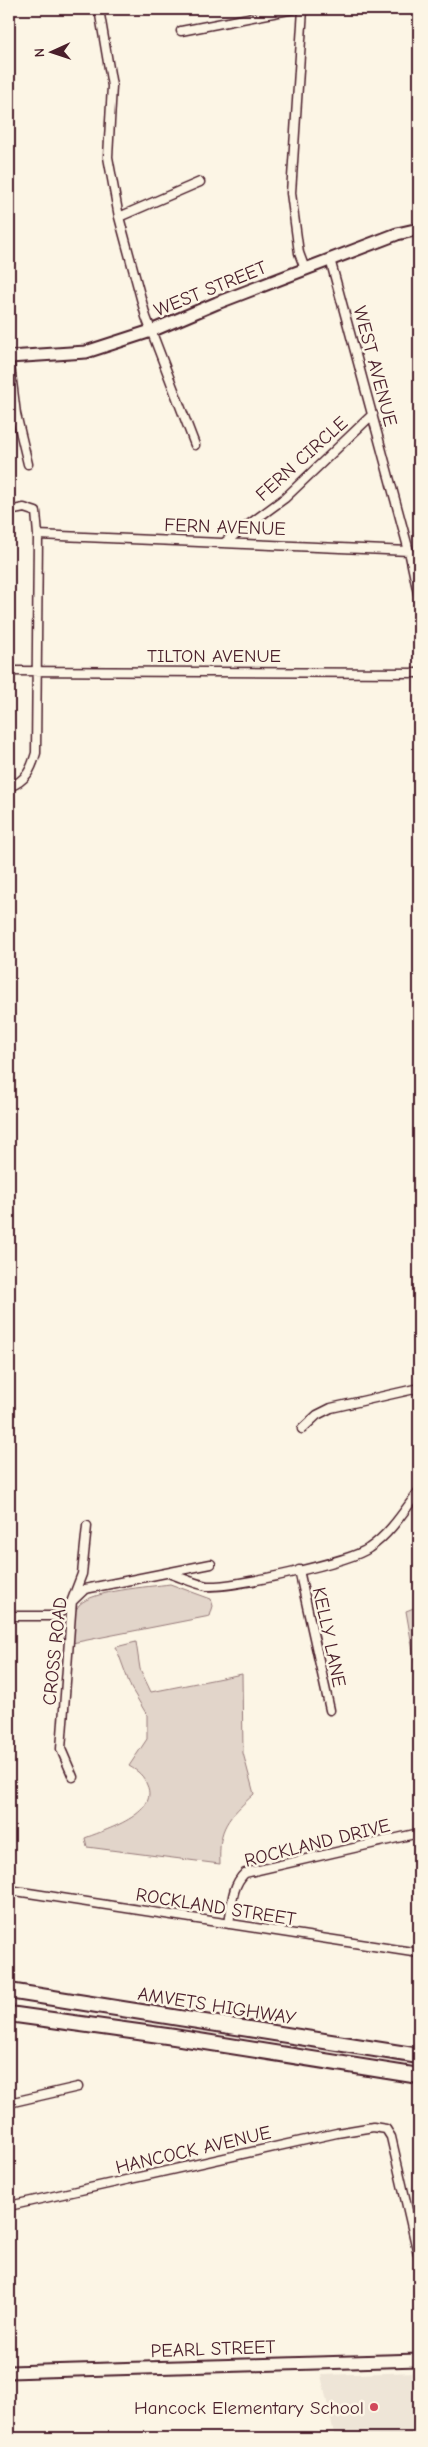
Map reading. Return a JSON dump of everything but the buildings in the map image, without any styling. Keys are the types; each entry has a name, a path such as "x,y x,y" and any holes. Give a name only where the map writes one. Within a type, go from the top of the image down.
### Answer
{"highway":[{"name":"AMVETS HIGHWAY","path":"9,1991 419,2056"},
{"name":"AMVETS HIGHWAY","path":"9,2014 174,2037 419,2076"}],"street":[{"path":"99,9 112,86 108,157 119,217 151,331 196,445"},
{"path":"181,31 294,9"},
{"path":"303,9 291,194 299,253 305,269"},
{"path":"119,217 200,182"},
{"name":"WEST STREET","path":"9,357 86,352 151,331 397,234 419,229"},
{"name":"WEST AVENUE","path":"330,259 409,551 419,598"},
{"path":"9,357 16,414 28,464"},
{"name":"FERN CIRCLE","path":"225,542 285,498 373,414"},
{"path":"9,511 24,508 36,512 38,535 36,753 30,771 20,782 9,787"},
{"name":"FERN AVENUE","path":"38,535 409,551"},
{"name":"TILTON AVENUE","path":"9,671 419,673"},
{"path":"302,1428 317,1415 331,1408 419,1388"},
{"path":"171,1574 208,1586 234,1584 348,1558 368,1549 385,1535 419,1491"},
{"name":"CROSS ROAD","path":"73,1777 61,1749 72,1600 82,1574 87,1526"},
{"path":"9,1616 54,1616 62,1612 84,1589 171,1574 211,1564"},
{"name":"KELLY LANE","path":"299,1570 330,1710"},
{"name":"ROCKLAND DRIVE","path":"229,1924 234,1891 238,1880 245,1873 419,1833"},
{"name":"ROCKLAND STREET","path":"9,1890 419,1954"},
{"path":"9,2103 78,2087"},
{"name":"HANCOCK AVENUE","path":"9,2206 337,2134 367,2128 384,2128 391,2137 417,2238"},
{"path":"417,2238 419,2258"},
{"name":"PEARL STREET","path":"9,2372 419,2360"}],"shaded area":[{"path":"170,1584 211,1599 213,1606 210,1616 72,1643 76,1609 86,1600 122,1590"},
{"path":"419,1606 419,1686 406,1611"},
{"path":"136,1642 140,1669 151,1692 242,1674 243,1753 254,1794 231,1817 223,1832 220,1864 87,1847 85,1838 128,1819 146,1804 149,1795 144,1779 129,1766 147,1739 147,1715 131,1688 116,1647"},
{"name":"Hancock Elementary School","path":"419,2372 419,2438 335,2438 321,2375"}],"place":[{"name":"Hancock Elementary School","path":"374,2407"}]}
